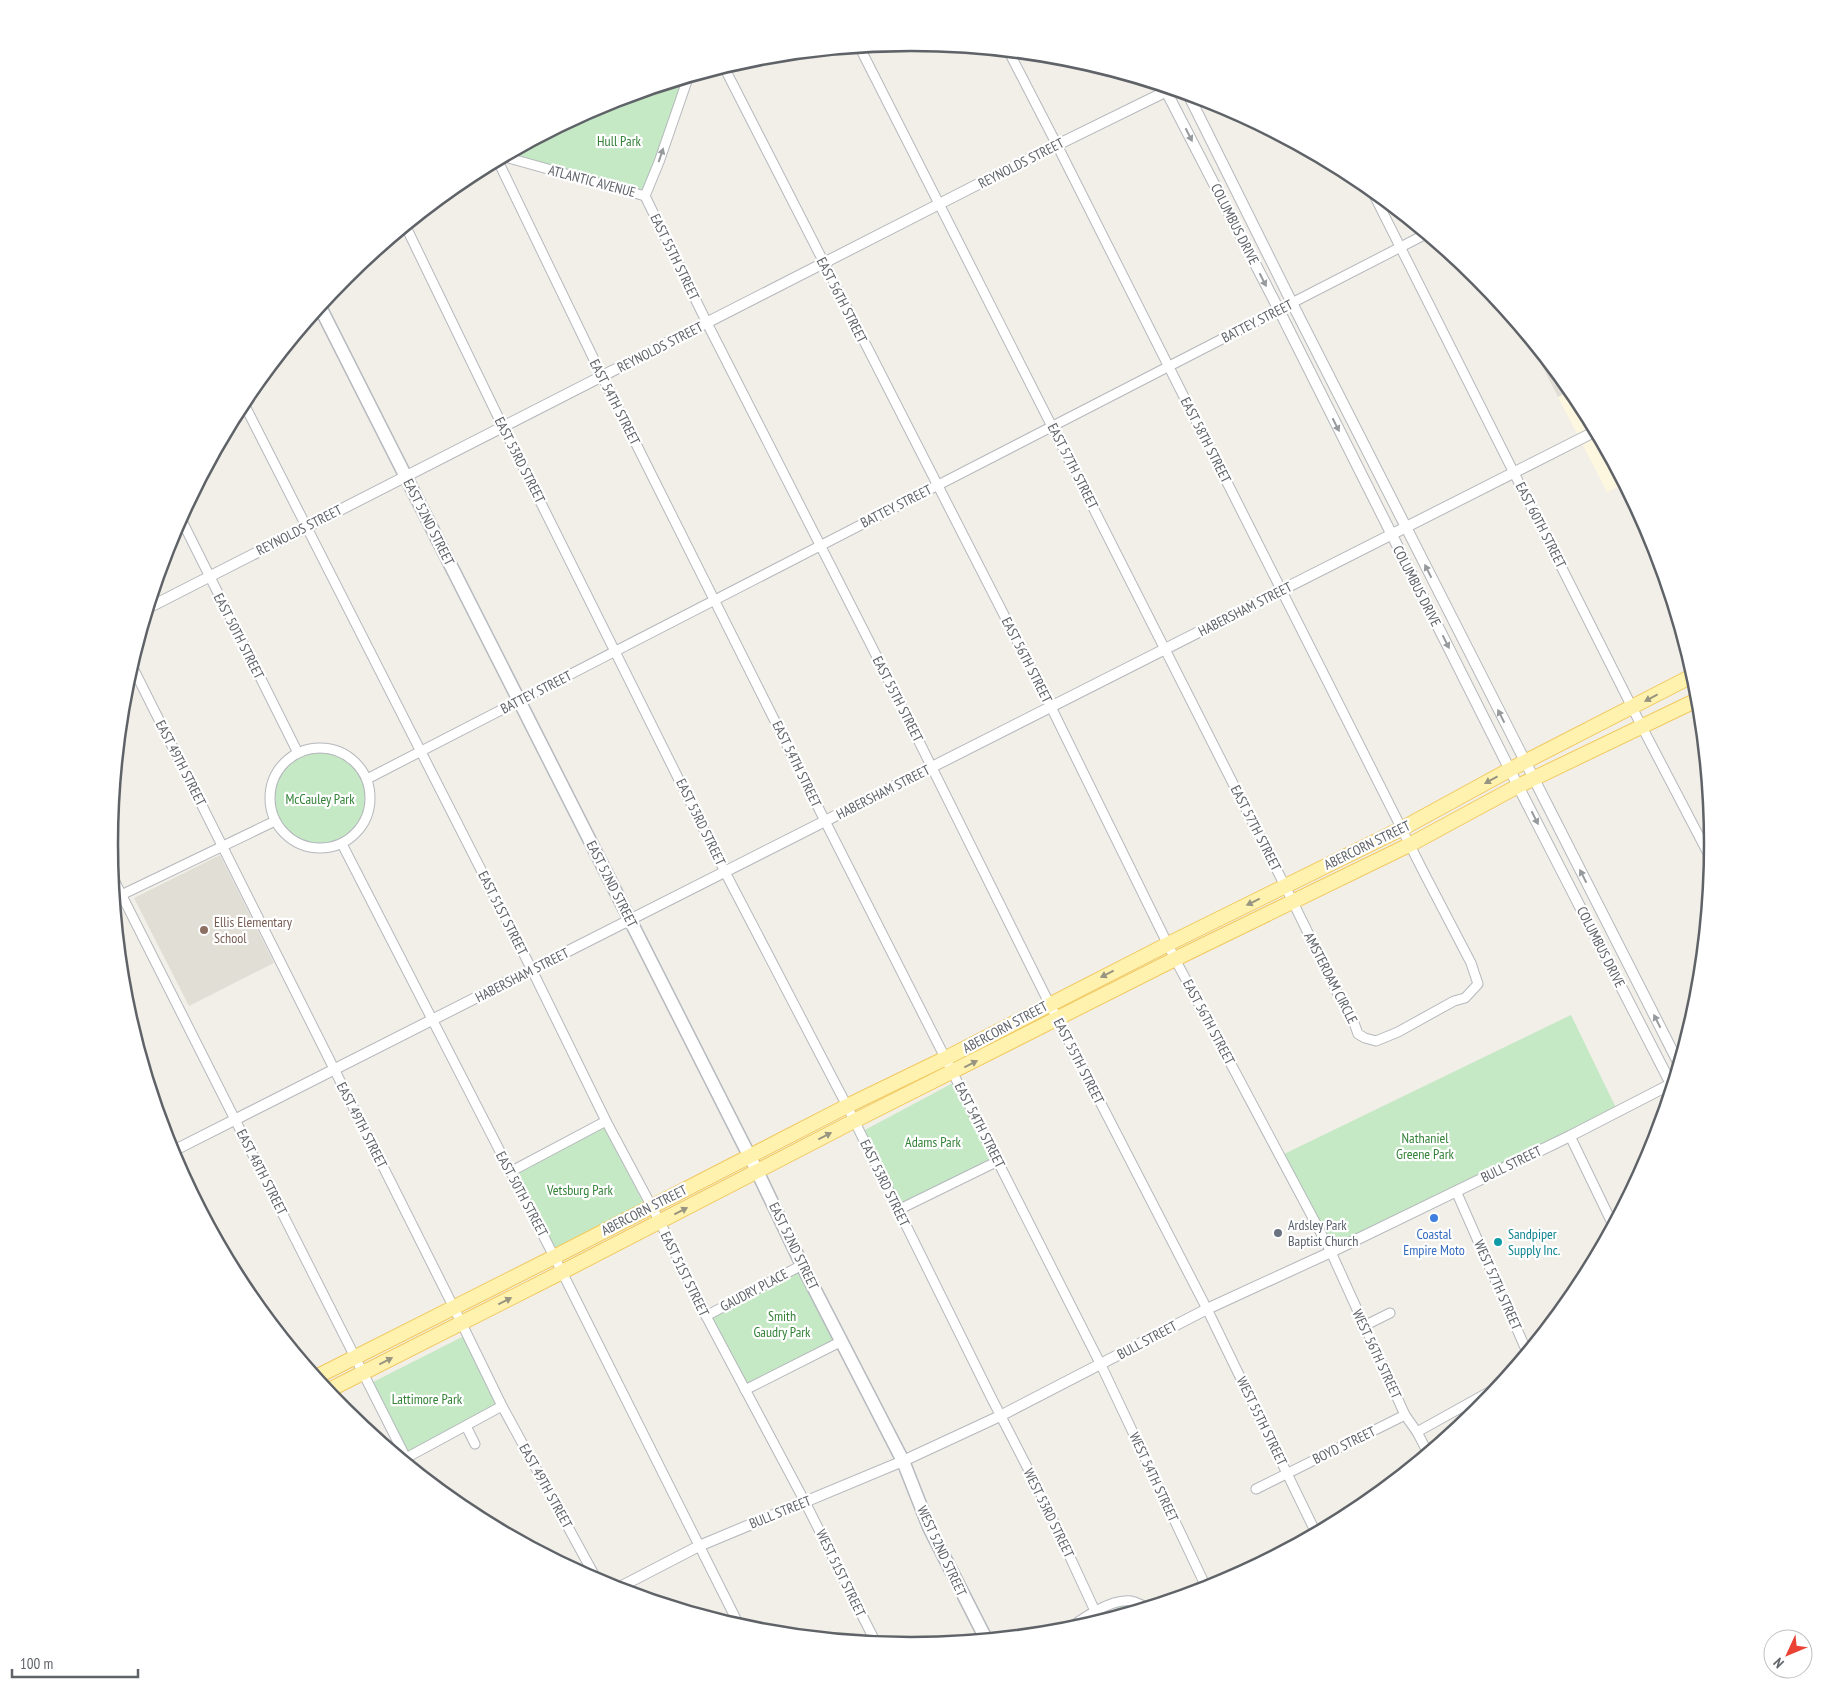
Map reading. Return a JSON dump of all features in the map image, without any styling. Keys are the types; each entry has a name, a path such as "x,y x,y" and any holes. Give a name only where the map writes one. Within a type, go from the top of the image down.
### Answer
{"main road":[{"name":"EAST 52ND STREET","path":"323,313 902,1461"},
{"name":"ABERCORN STREET","path":"321,1374 652,1207 846,1106 946,1058 1168,944 1403,828 1524,762 1687,679"},
{"name":"ABERCORN STREET","path":"333,1387 660,1222 854,1121 953,1073 1176,959 1411,844 1518,786 1692,702"},
{"name":"WEST 52ND STREET","path":"902,1461 929,1527 983,1634"}],"street":[{"name":"EAST 57TH STREET","path":"862,53 1285,886"},
{"name":"EAST 58TH STREET","path":"1012,58 1403,828"},
{"name":"EAST 56TH STREET","path":"727,73 1051,707 1168,944 1331,1252"},
{"name":"ATLANTIC AVENUE","path":"513,159 645,196 686,84"},
{"name":"REYNOLDS STREET","path":"156,604 1162,92"},
{"name":"COLUMBUS DRIVE","path":"1170,94 1518,786 1669,1079"},
{"name":"COLUMBUS DRIVE","path":"1193,103 1524,762 1676,1058"},
{"name":"EAST 54TH STREET","path":"501,167 602,376 716,600 825,821 1101,1364"},
{"name":"EAST 55TH STREET","path":"645,196 707,323 933,767 1049,1004 1207,1308"},
{"name":"EAST 60TH STREET","path":"1378,204 1705,848"},
{"name":"EAST 53RD STREET","path":"408,232 503,427 725,872 854,1121 1000,1416"},
{"name":"BATTEY STREET","path":"367,779 1421,237"},
{"name":"EAST 51ST STREET","path":"248,411 532,970 606,1121 660,1222 706,1316 806,1502"},
{"name":"HABERSHAM STREET","path":"179,1148 1590,435"},
{"name":"EAST 50TH STREET","path":"185,528 298,753"},
{"name":"EAST 49TH STREET","path":"137,675 462,1322 502,1406 591,1569"},
{"path":"313,748 327,748 340,752 350,757 367,779 371,793 368,817 361,829 351,839 342,844 318,849 303,846 292,840 275,821 271,809 270,796 272,784 277,772 286,761 298,753 313,748"},
{"path":"120,896 275,821"},
{"name":"AMSTERDAM CIRCLE","path":"1285,886 1345,1008 1353,1020 1358,1034 1364,1038 1376,1041 1398,1032 1454,1001 1465,998 1478,984 1471,963 1403,828"},
{"name":"EAST 50TH STREET","path":"342,844 562,1272 735,1618"},
{"name":"EAST 48TH STREET","path":"121,902 235,1120 404,1454"},
{"name":"BULL STREET","path":"626,1584 699,1546 902,1461 1000,1416 1207,1308 1331,1252 1570,1136 1667,1087"},
{"path":"510,1172 606,1121"},
{"path":"1570,1136 1610,1219"},
{"path":"898,1210 998,1161"},
{"name":"WEST 57TH STREET","path":"1456,1191 1526,1346"},
{"name":"WEST 56TH STREET","path":"1331,1252 1405,1414 1426,1449"},
{"name":"GAUDRY PLACE","path":"706,1316 802,1265"},
{"name":"WEST 55TH STREET","path":"1207,1308 1314,1528"},
{"path":"1364,1326 1390,1313"},
{"path":"745,1390 842,1341"},
{"name":"WEST 54TH STREET","path":"1101,1364 1203,1582"},
{"path":"1417,1432 1480,1397"},
{"path":"411,1460 502,1406"},
{"name":"BOYD STREET","path":"1256,1489 1405,1414"},
{"name":"WEST 53RD STREET","path":"1000,1416 1038,1488 1095,1611"},
{"path":"466,1426 475,1444"},
{"name":"WEST 51ST STREET","path":"806,1502 873,1636"},
{"path":"1084,1619 1095,1611 1125,1601 1132,1601 1139,1604"}],"shaded area":[{"path":"1539,359 1564,394 1558,397"},
{"path":"1564,394 1571,404 1619,486 1607,492 1558,397"},
{"name":"Ellis Elementary School","path":"220,855 274,963 189,1006 134,898"}],"green space":[{"name":"Hull Park","path":"682,85 644,190 517,157 561,133 608,112"},
{"name":"McCauley Park","path":"320,748 339,751 356,762 367,779 370,798 367,817 356,834 339,845 320,848 301,845 284,834 273,817 270,798 273,779 284,762 301,751"},
{"name":"Nathaniel Greene Park","path":"1571,1015 1617,1110 1331,1252 1280,1156"},
{"name":"Adams Park","path":"953,1083 994,1159 900,1206 863,1131"},
{"name":"Vetsburg Park","path":"604,1127 645,1206 556,1252 516,1174"},
{"name":"Smith Gaudry Park","path":"802,1265 842,1341 745,1390 706,1316"},
{"name":"Lattimore Park","path":"464,1336 498,1405 409,1453 373,1382"},
{"path":"1131,1603 1136,1605 1106,1614"}],"place":[{"name":"Ellis Elementary School","path":"204,930"},
{"name":"Coastal Empire Moto","path":"1434,1218"},
{"name":"Ardsley Park Baptist Church","path":"1278,1233"},
{"name":"Sandpiper Supply Inc.","path":"1498,1242"}]}
